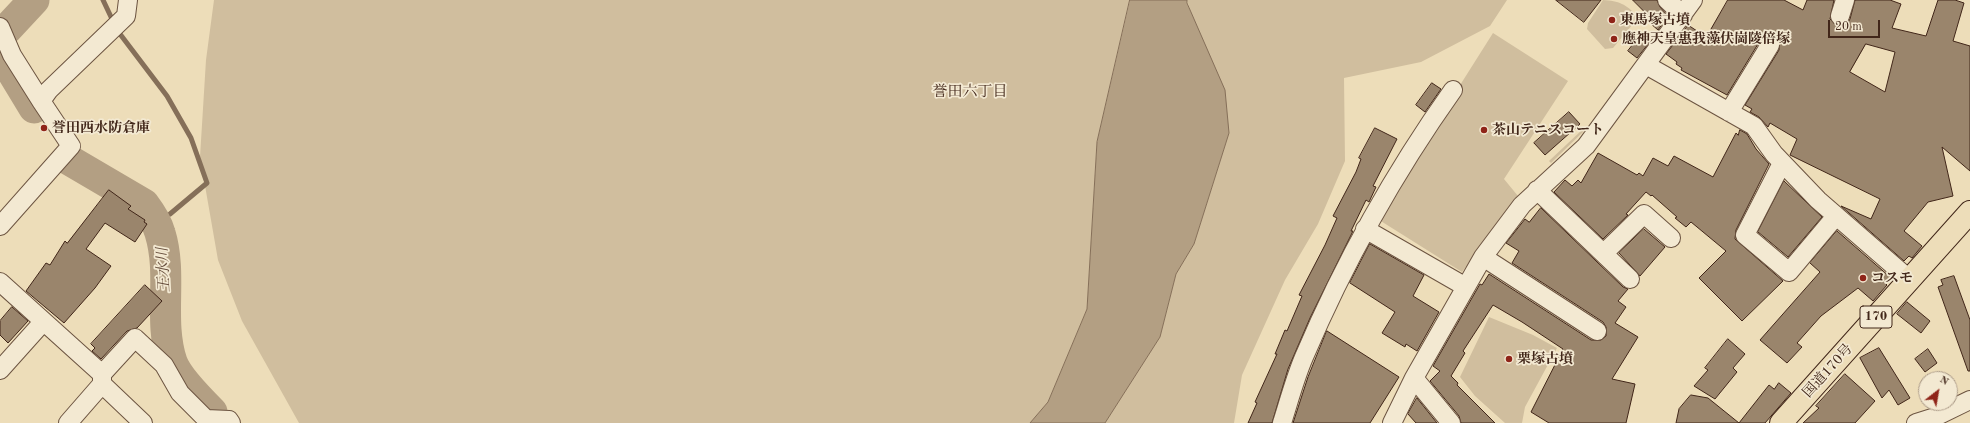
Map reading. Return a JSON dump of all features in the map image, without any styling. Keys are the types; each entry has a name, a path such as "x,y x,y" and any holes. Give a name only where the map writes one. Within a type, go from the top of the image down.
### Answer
{"highway":[{"name":"国道170号","path":"1781,423 1970,212"}],"street":[{"path":"42,101 49,90 126,16 128,0"},
{"path":"1667,0 1683,16"},
{"path":"1392,423 1414,378 1483,258 1513,217 1537,190 1586,146 1683,16 1693,0"},
{"path":"0,27 12,55 71,146 0,226"},
{"path":"1729,112 1770,45"},
{"path":"1646,65 1754,126 1782,163 1818,200 1910,279"},
{"path":"1282,423 1304,358 1365,229 1425,130 1453,90"},
{"path":"1782,163 1745,235 1789,272 1836,216"},
{"path":"1537,190 1630,279"},
{"path":"1604,253 1644,214 1671,238"},
{"path":"1365,229 1466,286"},
{"path":"1483,258 1597,331"},
{"path":"0,282 102,379 143,423"},
{"path":"0,370 43,322"},
{"path":"68,423 135,338 164,365 180,393 206,419 229,420 231,423"},
{"path":"1414,378 1451,423"},
{"path":"1916,423 1935,417 1970,400"}],"shaded area":[{"path":"214,0 1130,0 1097,142 1087,309 1048,402 1030,423 299,423 242,321 218,260 200,157 206,60"},
{"path":"1130,0 1187,0 1225,90 1229,133 1194,244 1176,274 1160,337 1105,423 1030,423 1048,402 1087,309 1097,142"},
{"path":"1187,0 1507,0 1490,26 1421,62 1344,78 1345,161 1318,224 1285,280 1242,375 1234,423 1105,423 1160,337 1176,274 1194,244 1229,133"},
{"path":"1603,0 1614,1 1622,4 1637,16 1637,19 1613,48 1605,49 1587,29 1588,23"},
{"name":"茶山テニスコート","path":"1493,33 1568,81 1504,179 1518,196 1462,272 1376,218"},
{"path":"1583,129 1584,131 1551,163 1549,161"},
{"path":"1489,317 1533,335 1557,348 1525,407 1522,423 1505,423 1475,396 1460,377"}],"building":[{"path":"1556,0 1601,0 1584,22"},
{"path":"1633,0 1657,0 1660,7 1668,16 1658,30 1650,23 1652,20"},
{"path":"1728,0 1784,0 1803,10 1807,0 1834,0 1830,19 1837,26 1842,26 1847,24 1850,19 1855,0 1890,0 1901,4 1892,28 1926,36 1938,0 1955,0 1964,3 1953,41 1970,46 1970,171 1942,147 1953,196 1928,202 1904,231 1922,246 1912,258 1909,256 1904,261 1841,206 1871,219 1880,199 1790,155 1797,139 1770,123 1768,127 1759,117 1750,112 1752,109 1745,105 1779,50 1779,40 1776,36 1770,35 1761,39 1727,95 1681,70 1682,68 1676,64 1677,62 1666,54 1688,25 1706,37","holes":["1866,44 1895,52 1885,92 1850,72"]},
{"path":"1640,36 1649,43 1637,58 1628,51"},
{"path":"1432,83 1441,89 1425,112 1416,105"},
{"path":"1569,112 1580,124 1545,155 1534,143"},
{"path":"1375,128 1397,139 1373,186 1376,187 1369,202 1366,200 1351,231 1353,231 1310,318 1288,369 1272,423 1248,423 1257,403 1255,402 1277,354 1275,354 1285,330 1287,331 1302,296 1299,295 1337,218 1333,216 1356,172 1361,159 1359,158"},
{"path":"1740,130 1747,134 1756,149 1769,164 1736,230 1735,239 1783,281 1742,321 1699,278 1726,251 1691,222 1686,227 1652,195 1651,196 1646,192 1626,214 1628,215 1603,239 1554,192 1565,180 1572,186 1578,180 1581,183 1598,153 1637,175 1639,173 1643,176 1653,158 1668,166 1674,156 1713,177 1736,133 1738,135"},
{"path":"1784,181 1822,217 1788,257 1758,232"},
{"path":"109,190 131,206 128,209 145,220 144,222 147,224 135,242 105,223 86,249 111,266 95,288 64,323 26,291 46,263 50,265 65,241 67,243"},
{"path":"1541,208 1623,287 1628,289 1618,301 1626,307 1615,323 1638,337 1612,379 1635,384 1626,423 1549,423 1531,412 1563,349 1493,305 1463,351 1465,353 1451,376 1458,383 1457,385 1495,423 1461,423 1459,416 1430,381 1440,371 1433,366 1480,284 1482,285 1489,274 1591,340 1601,340 1606,336 1606,327 1603,322 1512,263 1519,251 1506,243 1525,219 1529,222"},
{"path":"1644,229 1665,247 1640,276 1619,253"},
{"path":"1837,231 1890,277 1885,283 1887,285 1873,301 1858,288 1821,316 1797,343 1802,347 1787,363 1760,340 1820,272 1810,263"},
{"path":"1370,244 1424,275 1413,296 1439,312 1417,351 1406,344 1405,347 1382,333 1395,312 1350,283"},
{"path":"1954,276 1970,320 1970,371 1968,371 1938,287 1943,285 1941,280"},
{"path":"145,285 162,301 137,328 127,331 101,359 92,351 95,348 91,344"},
{"path":"1907,302 1930,321 1921,333 1897,314"},
{"path":"12,307 28,321 8,343 0,335 0,321"},
{"path":"1327,331 1399,377 1370,423 1293,423 1308,377"},
{"path":"1728,339 1745,354 1733,368 1737,372 1715,399 1694,386 1708,370 1705,368"},
{"path":"1879,348 1910,398 1898,405 1889,390 1882,398 1860,358"},
{"path":"1928,349 1937,363 1924,371 1915,359"},
{"path":"1845,374 1875,401 1855,423 1803,423 1819,408 1816,406"},
{"path":"1779,383 1791,393 1765,423 1739,423 1769,385 1774,389"},
{"path":"1691,395 1708,398 1739,423 1676,423 1679,409"},
{"path":"1417,398 1437,423 1416,423 1408,414"}],"waterway":[{"path":"7,29 34,0"},
{"path":"103,0 112,19"},
{"path":"120,34 167,96 191,138 207,183 170,214"},
{"name":"王水川","path":"0,52 34,108"},
{"name":"王水川","path":"69,160 144,204 153,217 159,229 164,249 166,281 166,330 172,362 184,381 212,412"},
{"name":"王水川","path":"157,225 160,222"}],"place":[{"name":"東馬塚古墳","path":"1612,20"},
{"name":"應神天皇惠我藻伏崗陵倍塚","path":"1614,39"},
{"name":"誉田西水防倉庫","path":"44,128"},
{"name":"茶山テニスコート","path":"1484,130"},
{"name":"コスモ","path":"1863,278"},
{"name":"栗塚古墳","path":"1509,359"}],"district":[{"name":"誉田六丁目","path":"970,92"}]}
